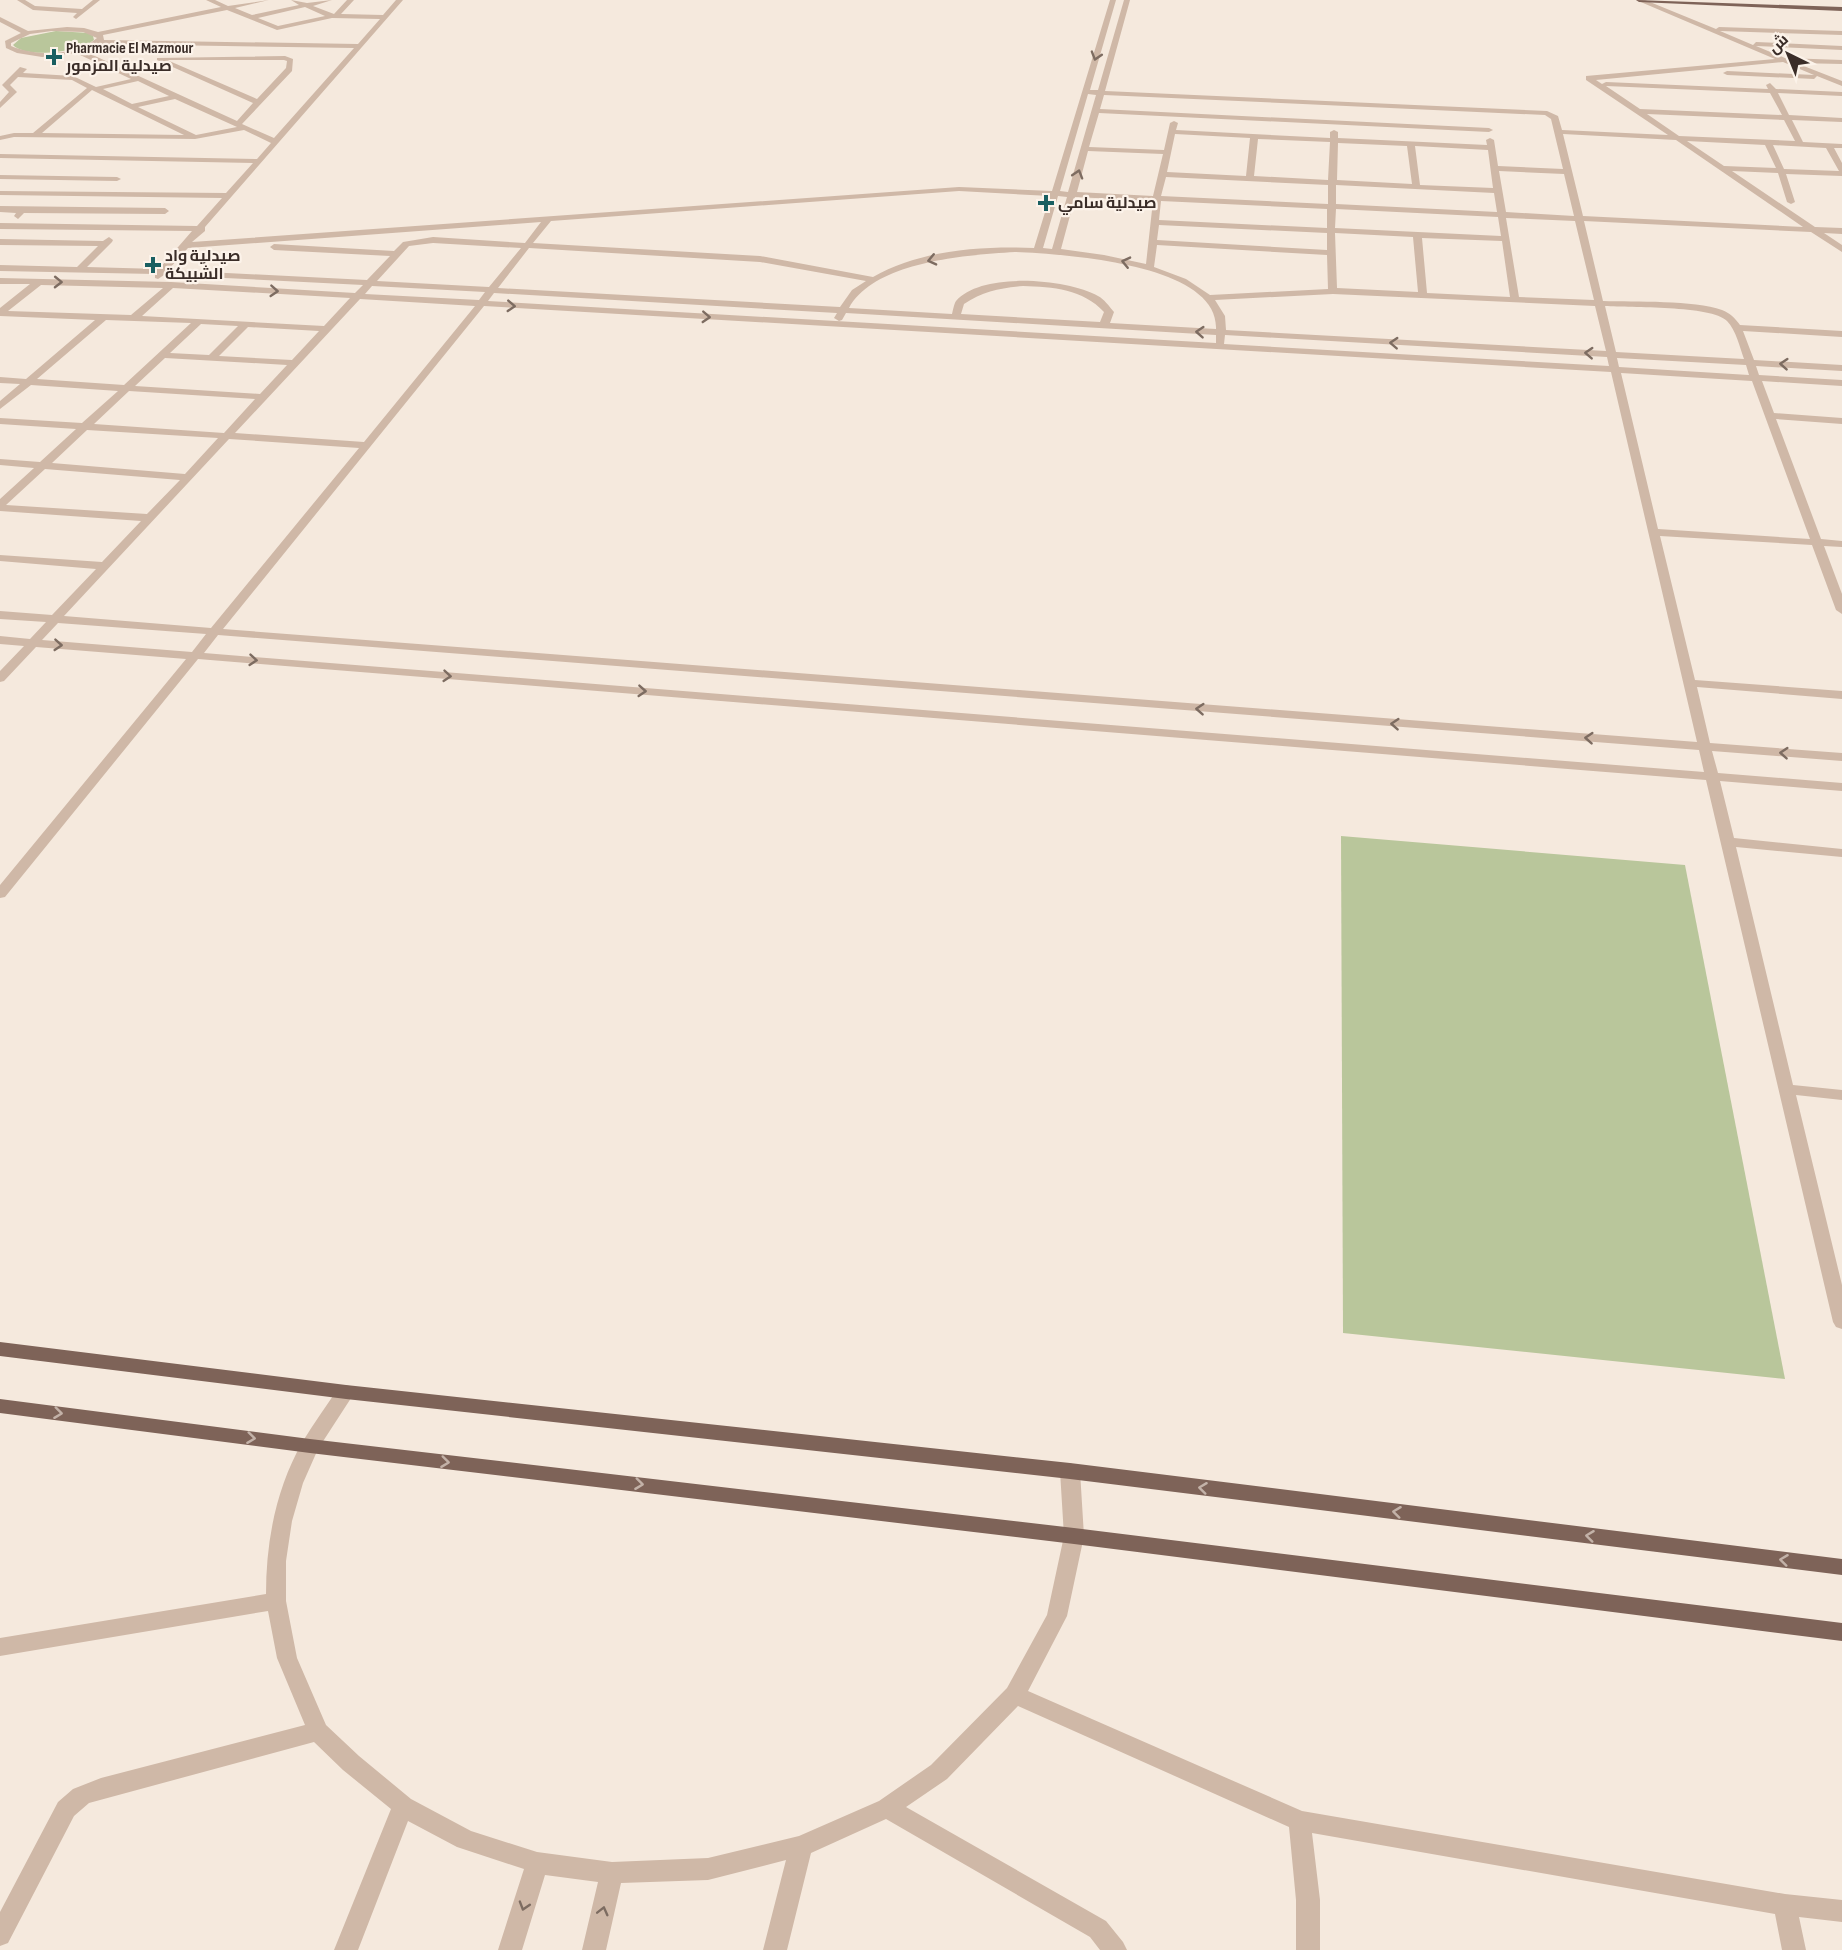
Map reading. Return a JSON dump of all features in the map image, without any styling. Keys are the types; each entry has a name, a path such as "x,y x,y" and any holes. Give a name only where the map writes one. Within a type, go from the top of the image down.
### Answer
{"main road":[{"path":"1639,0 1842,9"},
{"path":"0,1349 346,1392 1070,1471 1842,1567"},
{"path":"0,1406 310,1446 1074,1536 1842,1632"}],"street":[{"path":"20,0 33,8 83,11"},
{"path":"61,29 97,0"},
{"path":"73,29 108,0"},
{"path":"209,0 277,28 334,16 385,18"},
{"path":"266,0 98,38 77,51 29,54 13,50 4,41 27,33 73,29 98,38 168,43 361,46"},
{"path":"294,0 334,16"},
{"path":"253,17 329,0"},
{"path":"334,16 351,0"},
{"path":"149,284 188,245 400,0"},
{"path":"1038,250 1113,0"},
{"path":"1056,250 1127,0"},
{"path":"1639,0 1842,84"},
{"path":"0,20 27,33"},
{"path":"1710,28 1842,33"},
{"path":"168,43 153,55 177,68 258,102"},
{"path":"1747,44 1842,48"},
{"path":"77,51 276,142"},
{"path":"7,71 29,54"},
{"path":"0,106 13,92 3,85 40,54"},
{"path":"0,138 10,135 195,137 241,126 258,102 289,69 291,60 279,58 160,58"},
{"path":"1842,62 1783,60 1589,78 1842,249"},
{"path":"1758,62 1800,144"},
{"path":"1664,70 1826,77"},
{"path":"17,75 67,77 195,137"},
{"path":"35,135 94,88 139,79"},
{"path":"1596,83 1842,94"},
{"path":"1610,92 1842,102"},
{"path":"1085,93 1486,110 1549,114 1555,118 1577,218 1601,304 1656,532 1785,1089 1842,1322"},
{"path":"131,106 177,96"},
{"path":"1150,268 1157,197 1180,96"},
{"path":"1333,291 1331,206 1334,183 1334,104"},
{"path":"1486,110 1515,300"},
{"path":"1096,111 1489,130"},
{"path":"1638,111 1789,121 1842,127"},
{"path":"1649,118 1842,120"},
{"path":"1172,132 1492,148"},
{"path":"1558,132 1842,146"},
{"path":"1250,178 1254,137"},
{"path":"1768,142 1791,202"},
{"path":"1412,144 1416,187"},
{"path":"1723,168 1842,172 1828,146"},
{"path":"1086,149 1167,152"},
{"path":"0,156 260,161"},
{"path":"29,164 36,157"},
{"path":"131,165 138,158"},
{"path":"1495,168 1567,172"},
{"path":"0,192 22,171"},
{"path":"82,210 124,172"},
{"path":"1162,174 1498,191"},
{"path":"0,177 117,179"},
{"path":"188,245 941,189 1055,192 1842,231"},
{"path":"0,192 230,196"},
{"path":"0,209 165,211"},
{"path":"2,228 21,212 17,210"},
{"path":"79,270 138,211"},
{"path":"0,894 368,445 548,219"},
{"path":"1154,222 1505,239"},
{"path":"2,228 202,229"},
{"path":"1418,235 1423,294"},
{"path":"0,678 406,244 422,240 760,259 873,280"},
{"path":"0,242 105,244"},
{"path":"1152,242 1332,253"},
{"path":"217,243 396,254"},
{"path":"836,324 842,310 854,294 873,280 908,266 942,258 990,252 1056,250 1109,258 1150,268 1183,281 1207,298 1220,315 1220,346"},
{"path":"0,268 162,272 370,283 1842,368"},
{"path":"0,281 171,285 1842,383"},
{"path":"0,313 39,282"},
{"path":"956,317 955,310 958,303 976,291 1006,284 1042,283 1075,288 1100,299 1109,312 1108,319 1102,326"},
{"path":"133,319 171,285"},
{"path":"1207,298 1333,291 1423,294 1708,309 1728,316 1737,328 1842,610"},
{"path":"0,313 199,321 326,330"},
{"path":"0,406 104,317"},
{"path":"0,507 199,321"},
{"path":"211,358 245,324"},
{"path":"1737,328 1842,334"},
{"path":"162,355 295,363"},
{"path":"0,380 263,398"},
{"path":"1771,416 1842,421"},
{"path":"0,421 368,445"},
{"path":"0,462 188,477"},
{"path":"0,507 150,518"},
{"path":"1656,532 1842,544"},
{"path":"0,558 105,566"},
{"path":"0,615 214,631 1162,733 1842,787"},
{"path":"0,640 194,655 1165,706 1842,757"},
{"path":"1691,683 1842,695"},
{"path":"1162,733 1165,706"},
{"path":"1728,842 1842,853"},
{"path":"1785,1089 1842,1095"},
{"path":"346,1392 310,1446 293,1483 282,1521 276,1561 276,1601 288,1658 318,1731 351,1763 403,1806 465,1840 537,1863 612,1873 708,1869 801,1846 887,1808 939,1772 1015,1695 1057,1616 1074,1536 1070,1471"},
{"path":"0,1647 276,1601"},
{"path":"1015,1695 1300,1821 1785,1905 1842,1911"},
{"path":"0,1935 66,1809 81,1796 101,1788 318,1731"},
{"path":"346,1950 403,1806"},
{"path":"887,1808 1098,1929 1115,1950"},
{"path":"1300,1821 1308,1900 1308,1950"},
{"path":"775,1950 801,1846"},
{"path":"510,1950 537,1863"},
{"path":"594,1950 612,1873"},
{"path":"1785,1905 1794,1950"}],"green space":[{"path":"56,31 89,33 94,40 65,51 40,53 29,52 13,45 21,38"},
{"path":"1341,836 1685,865 1785,1379 1343,1333"}],"place":[{"name":"Pharmacie El Mazmour صيدلية المزمور","path":"54,57"},
{"name":"صيدلية سامي","path":"1046,203"},
{"name":"صيدلية واد الشبيكة","path":"153,265"}]}
